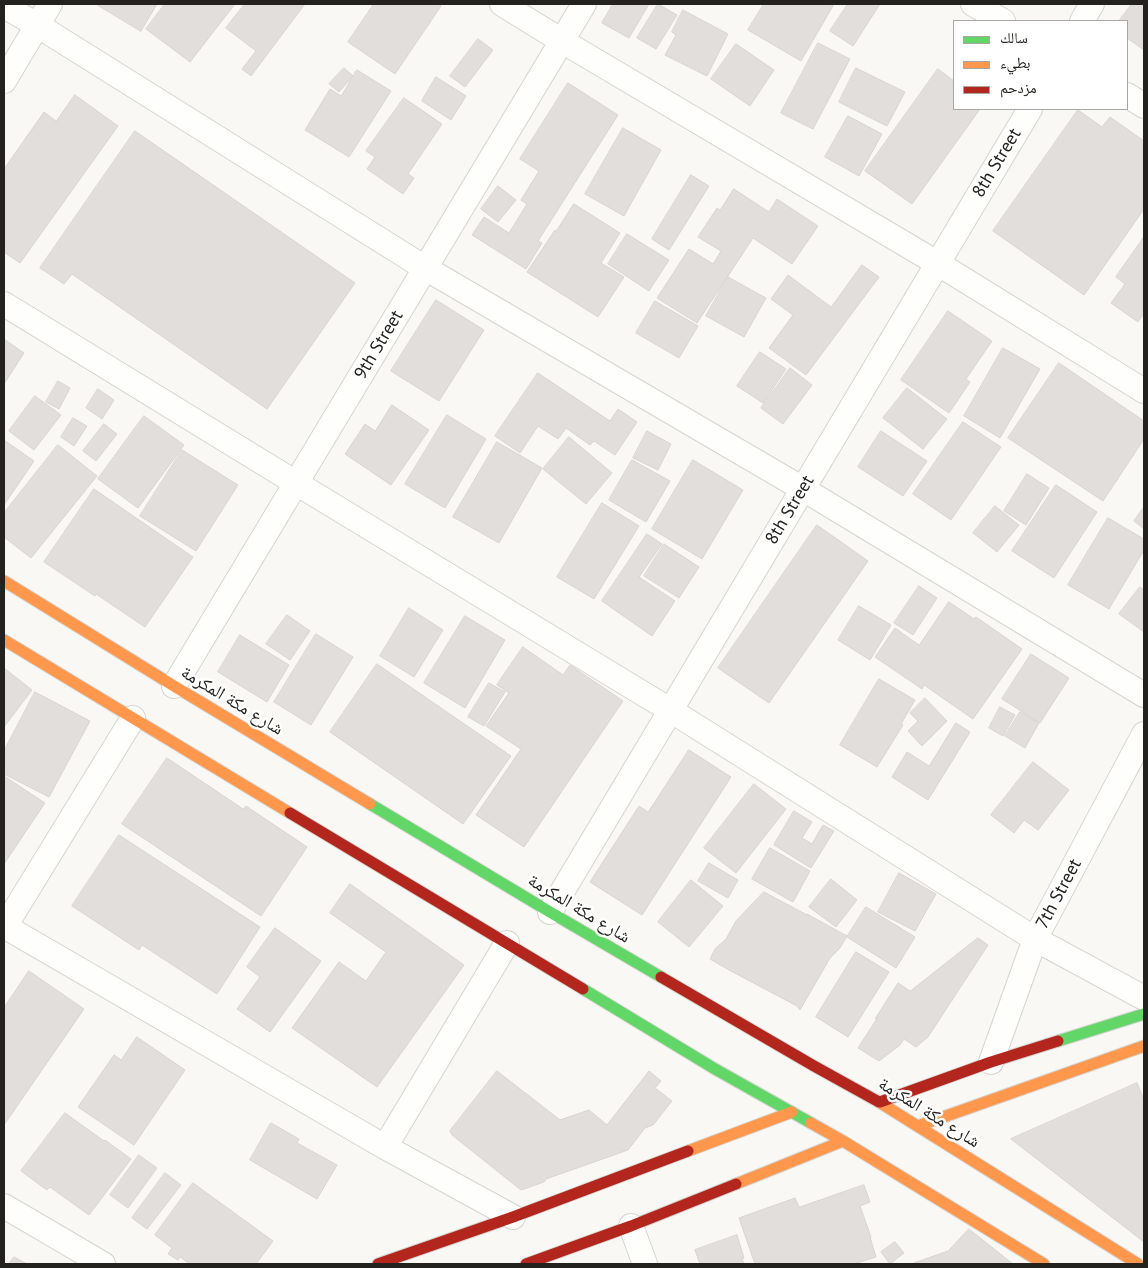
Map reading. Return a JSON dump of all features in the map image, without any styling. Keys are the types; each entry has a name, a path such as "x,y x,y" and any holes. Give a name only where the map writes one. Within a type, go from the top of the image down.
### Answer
{"main road":[{"name":"شارع مكة المكرمة","path":"4,581 174,686 550,912 814,1066 880,1102 1138,1264"},
{"path":"4,640 715,1069 843,1141 1044,1264"},
{"path":"880,1102 991,1062 1144,1014"},
{"path":"918,1126 1144,1046"},
{"path":"378,1264 513,1217 792,1112"},
{"path":"526,1264 632,1226 843,1141"}],"street":[{"path":"4,81 50,4"},
{"path":"502,4 937,264 1144,391"},
{"name":"9th Street","path":"174,686 584,4"},
{"path":"973,4 1001,20"},
{"path":"1083,20 1092,4"},
{"path":"4,6 425,268 803,489 1144,694"},
{"path":"1128,96 1144,106"},
{"name":"8th Street","path":"550,912 1029,110"},
{"path":"4,304 670,710 1035,939 1144,998"},
{"path":"133,718 4,927 384,1147 513,1217"},
{"name":"7th Street","path":"991,1062 1035,939 1144,734"},
{"path":"384,1147 507,943"},
{"path":"4,1206 102,1264"},
{"path":"632,1226 645,1264"}],"building":[{"path":"96,4 157,4 141,31"},
{"path":"165,4 235,4 190,62 146,29"},
{"path":"245,4 305,4 251,76 242,69 256,51 226,28"},
{"path":"374,4 438,4 441,6 395,74 348,42"},
{"path":"613,4 649,4 629,38 602,23"},
{"path":"658,4 677,15 656,49 637,38"},
{"path":"764,4 834,4 801,61 748,30"},
{"path":"848,4 880,4 853,46 830,31"},
{"path":"1132,4 1144,4 1144,50 1128,39 1128,20 1120,20"},
{"path":"683,10 728,34 707,76 665,55 676,35 672,32"},
{"path":"478,39 493,50 465,87 450,76"},
{"path":"818,43 850,59 813,129 781,113"},
{"path":"736,44 774,70 750,106 711,79"},
{"path":"344,68 353,76 339,92 329,84"},
{"path":"856,68 905,92 887,126 839,102"},
{"path":"938,69 953,80 953,110 979,110 912,204 865,171"},
{"path":"357,70 391,91 349,157 305,130 330,89 341,96"},
{"path":"436,77 466,96 451,120 422,101"},
{"path":"568,83 618,115 538,241 542,243 526,269 472,235 484,217 509,233 527,204 521,200 539,171 520,159"},
{"path":"75,95 118,126 20,263 4,252 4,169 44,112 56,121"},
{"path":"404,98 442,124 408,174 414,178 403,194 367,169 375,157 366,151"},
{"path":"1078,110 1102,127 1110,117 1144,141 1144,209 1084,295 993,231"},
{"path":"848,116 882,134 859,176 825,157"},
{"path":"623,128 661,150 624,216 585,194"},
{"path":"135,131 355,283 267,409 72,274 64,284 40,268"},
{"path":"691,175 709,186 669,250 652,239"},
{"path":"498,186 516,200 498,222 481,209"},
{"path":"734,189 769,212 777,199 818,226 792,264 753,238 697,323 657,298 689,249 713,264 721,251 698,237 717,208 720,210"},
{"path":"574,204 620,233 601,263 624,277 598,317 527,272"},
{"path":"627,234 669,260 649,291 608,264"},
{"path":"1144,237 1144,313 1138,322 1111,303 1125,284 1116,277"},
{"path":"862,265 879,277 806,375 769,348 793,315 771,299 788,275 831,307"},
{"path":"728,277 766,298 744,337 706,316"},
{"path":"436,300 484,330 439,401 391,371"},
{"path":"655,301 698,326 679,358 636,333"},
{"path":"948,311 992,341 966,379 970,382 949,413 901,380"},
{"path":"4,339 24,353 4,384"},
{"path":"1003,348 1040,369 1000,438 964,416"},
{"path":"760,352 786,369 763,403 737,386"},
{"path":"1059,363 1144,421 1144,439 1103,501 1008,438"},
{"path":"790,368 812,385 783,424 761,408"},
{"path":"538,373 610,421 618,409 637,422 615,455 594,441 590,445 566,428 558,439 538,426 520,453 495,436"},
{"path":"58,381 70,388 59,409 46,402"},
{"path":"907,388 947,419 923,449 883,418"},
{"path":"98,389 114,400 102,419 86,408"},
{"path":"35,396 61,415 34,450 9,431"},
{"path":"392,405 429,430 391,485 345,454 365,424 375,431"},
{"path":"447,415 486,439 445,508 405,484"},
{"path":"144,416 184,445 138,508 98,479"},
{"path":"73,418 87,426 74,446 61,437"},
{"path":"963,422 1001,447 951,520 913,494"},
{"path":"104,424 117,434 96,461 83,451"},
{"path":"647,431 671,444 658,470 633,458"},
{"path":"881,431 927,461 903,496 858,467"},
{"path":"569,437 612,473 586,504 543,469"},
{"path":"4,440 34,461 4,505"},
{"path":"497,442 542,468 499,543 453,517"},
{"path":"58,445 97,476 31,558 4,537 4,513"},
{"path":"182,450 238,485 196,551 140,516"},
{"path":"632,460 670,481 646,522 609,500"},
{"path":"693,460 743,490 702,559 652,529"},
{"path":"1027,474 1049,488 1026,525 1004,511"},
{"path":"1056,485 1097,512 1054,578 1012,551"},
{"path":"94,489 193,557 145,627 44,562"},
{"path":"602,503 639,526 594,599 557,577"},
{"path":"995,506 1019,525 997,552 973,533"},
{"path":"1144,507 1144,529 1134,521"},
{"path":"1108,518 1144,539 1144,550 1109,609 1068,585"},
{"path":"817,525 868,561 769,703 718,668"},
{"path":"647,534 662,544 639,577 675,601 652,636 602,601"},
{"path":"664,544 699,567 679,598 644,576"},
{"path":"919,586 937,598 913,635 894,623"},
{"path":"1140,587 1144,590 1144,632 1119,614"},
{"path":"949,602 974,619 976,617 1022,649 973,719 924,685 922,689 875,657 895,628 919,645"},
{"path":"859,606 891,625 870,660 838,640"},
{"path":"409,608 443,630 414,677 380,656"},
{"path":"287,615 310,631 290,660 266,644"},
{"path":"465,616 505,640 465,708 424,683"},
{"path":"316,634 353,657 311,725 274,702"},
{"path":"240,635 289,665 267,702 218,672"},
{"path":"523,647 563,675 570,665 623,701 524,847 476,815 521,749 486,726 509,693 497,685"},
{"path":"1031,654 1069,678 1040,723 1002,699"},
{"path":"377,664 511,756 463,824 330,732"},
{"path":"4,668 32,690 4,727"},
{"path":"879,679 915,700 901,724 903,725 877,767 840,745"},
{"path":"489,683 505,692 484,726 468,717"},
{"path":"35,692 90,721 49,797 4,774 4,751"},
{"path":"925,698 947,721 922,746 908,731 918,721 910,713"},
{"path":"1000,707 1015,715 1003,736 989,728"},
{"path":"1020,712 1039,723 1025,748 1005,736"},
{"path":"956,723 970,732 928,800 892,777 907,752 929,766"},
{"path":"689,750 731,777 642,915 590,882 639,806 648,812"},
{"path":"167,758 243,809 246,806 307,847 261,916 122,824"},
{"path":"1033,762 1069,790 1038,830 1024,820 1014,833 991,815"},
{"path":"4,776 45,803 4,864"},
{"path":"754,784 786,809 736,873 704,848"},
{"path":"794,811 812,822 802,838 812,844 823,825 834,831 811,868 774,845"},
{"path":"119,835 260,927 217,994 142,945 139,950 72,906"},
{"path":"770,848 810,871 793,902 752,879"},
{"path":"709,863 738,880 728,898 698,881"},
{"path":"899,873 936,894 915,931 878,912"},
{"path":"831,879 857,900 836,927 809,907"},
{"path":"691,880 723,906 689,947 658,922"},
{"path":"350,884 464,965 377,1087 292,1028 339,962 366,981 386,952 330,913"},
{"path":"764,892 847,936 840,948 830,958 800,1010 797,1006 710,959 715,949 726,939 736,921"},
{"path":"866,907 915,937 896,968 847,937"},
{"path":"275,928 321,961 270,1032 237,1009 260,977 247,967"},
{"path":"978,938 988,945 928,1037 916,1047 904,1039 900,1045 879,1061 858,1048 898,983 910,991"},
{"path":"856,952 889,972 848,1037 816,1017"},
{"path":"29,971 84,1009 4,1125 4,1008"},
{"path":"137,1037 185,1070 134,1145 78,1107 114,1055 121,1060"},
{"path":"497,1071 560,1120 589,1110 607,1125 649,1071 661,1081 655,1088 672,1101 653,1125 645,1128 628,1150 546,1179 544,1182 521,1190 452,1135 450,1131"},
{"path":"1137,1083 1144,1100 1144,1242 1011,1139"},
{"path":"65,1113 131,1159 89,1215 50,1187 47,1190 21,1171"},
{"path":"271,1123 299,1139 297,1143 337,1165 317,1199 250,1160"},
{"path":"139,1155 157,1168 128,1208 110,1195"},
{"path":"165,1173 181,1185 147,1229 132,1218"},
{"path":"193,1183 273,1241 256,1264 190,1264 180,1257 178,1260 168,1254 172,1248 155,1235"},
{"path":"864,1185 870,1202 860,1206 876,1257 854,1264 755,1264 739,1218 795,1198 799,1207"},
{"path":"969,1229 1013,1264 911,1264 948,1251"},
{"path":"737,1235 744,1264 700,1264 695,1250"},
{"path":"895,1242 904,1253 890,1264 881,1252"},
{"path":"14,1257 27,1264 9,1264"}],"traffic: fast":[{"path":"370,804 661,977"},
{"path":"583,989 715,1069 811,1123"},
{"path":"1058,1041 1144,1014"}],"traffic: slow":[{"path":"4,581 370,804"},
{"path":"4,640 290,813"},
{"path":"918,1126 1144,1046"},
{"path":"879,1102 1138,1264"},
{"path":"688,1151 792,1112"},
{"path":"811,1123 1044,1264"},
{"path":"736,1184 843,1141"}],"traffic: jam":[{"path":"290,813 583,989"},
{"path":"661,977 879,1102"},
{"path":"880,1102 991,1062 1058,1041"},
{"path":"378,1264 513,1217 688,1151"},
{"path":"526,1264 631,1226 736,1184"}]}
